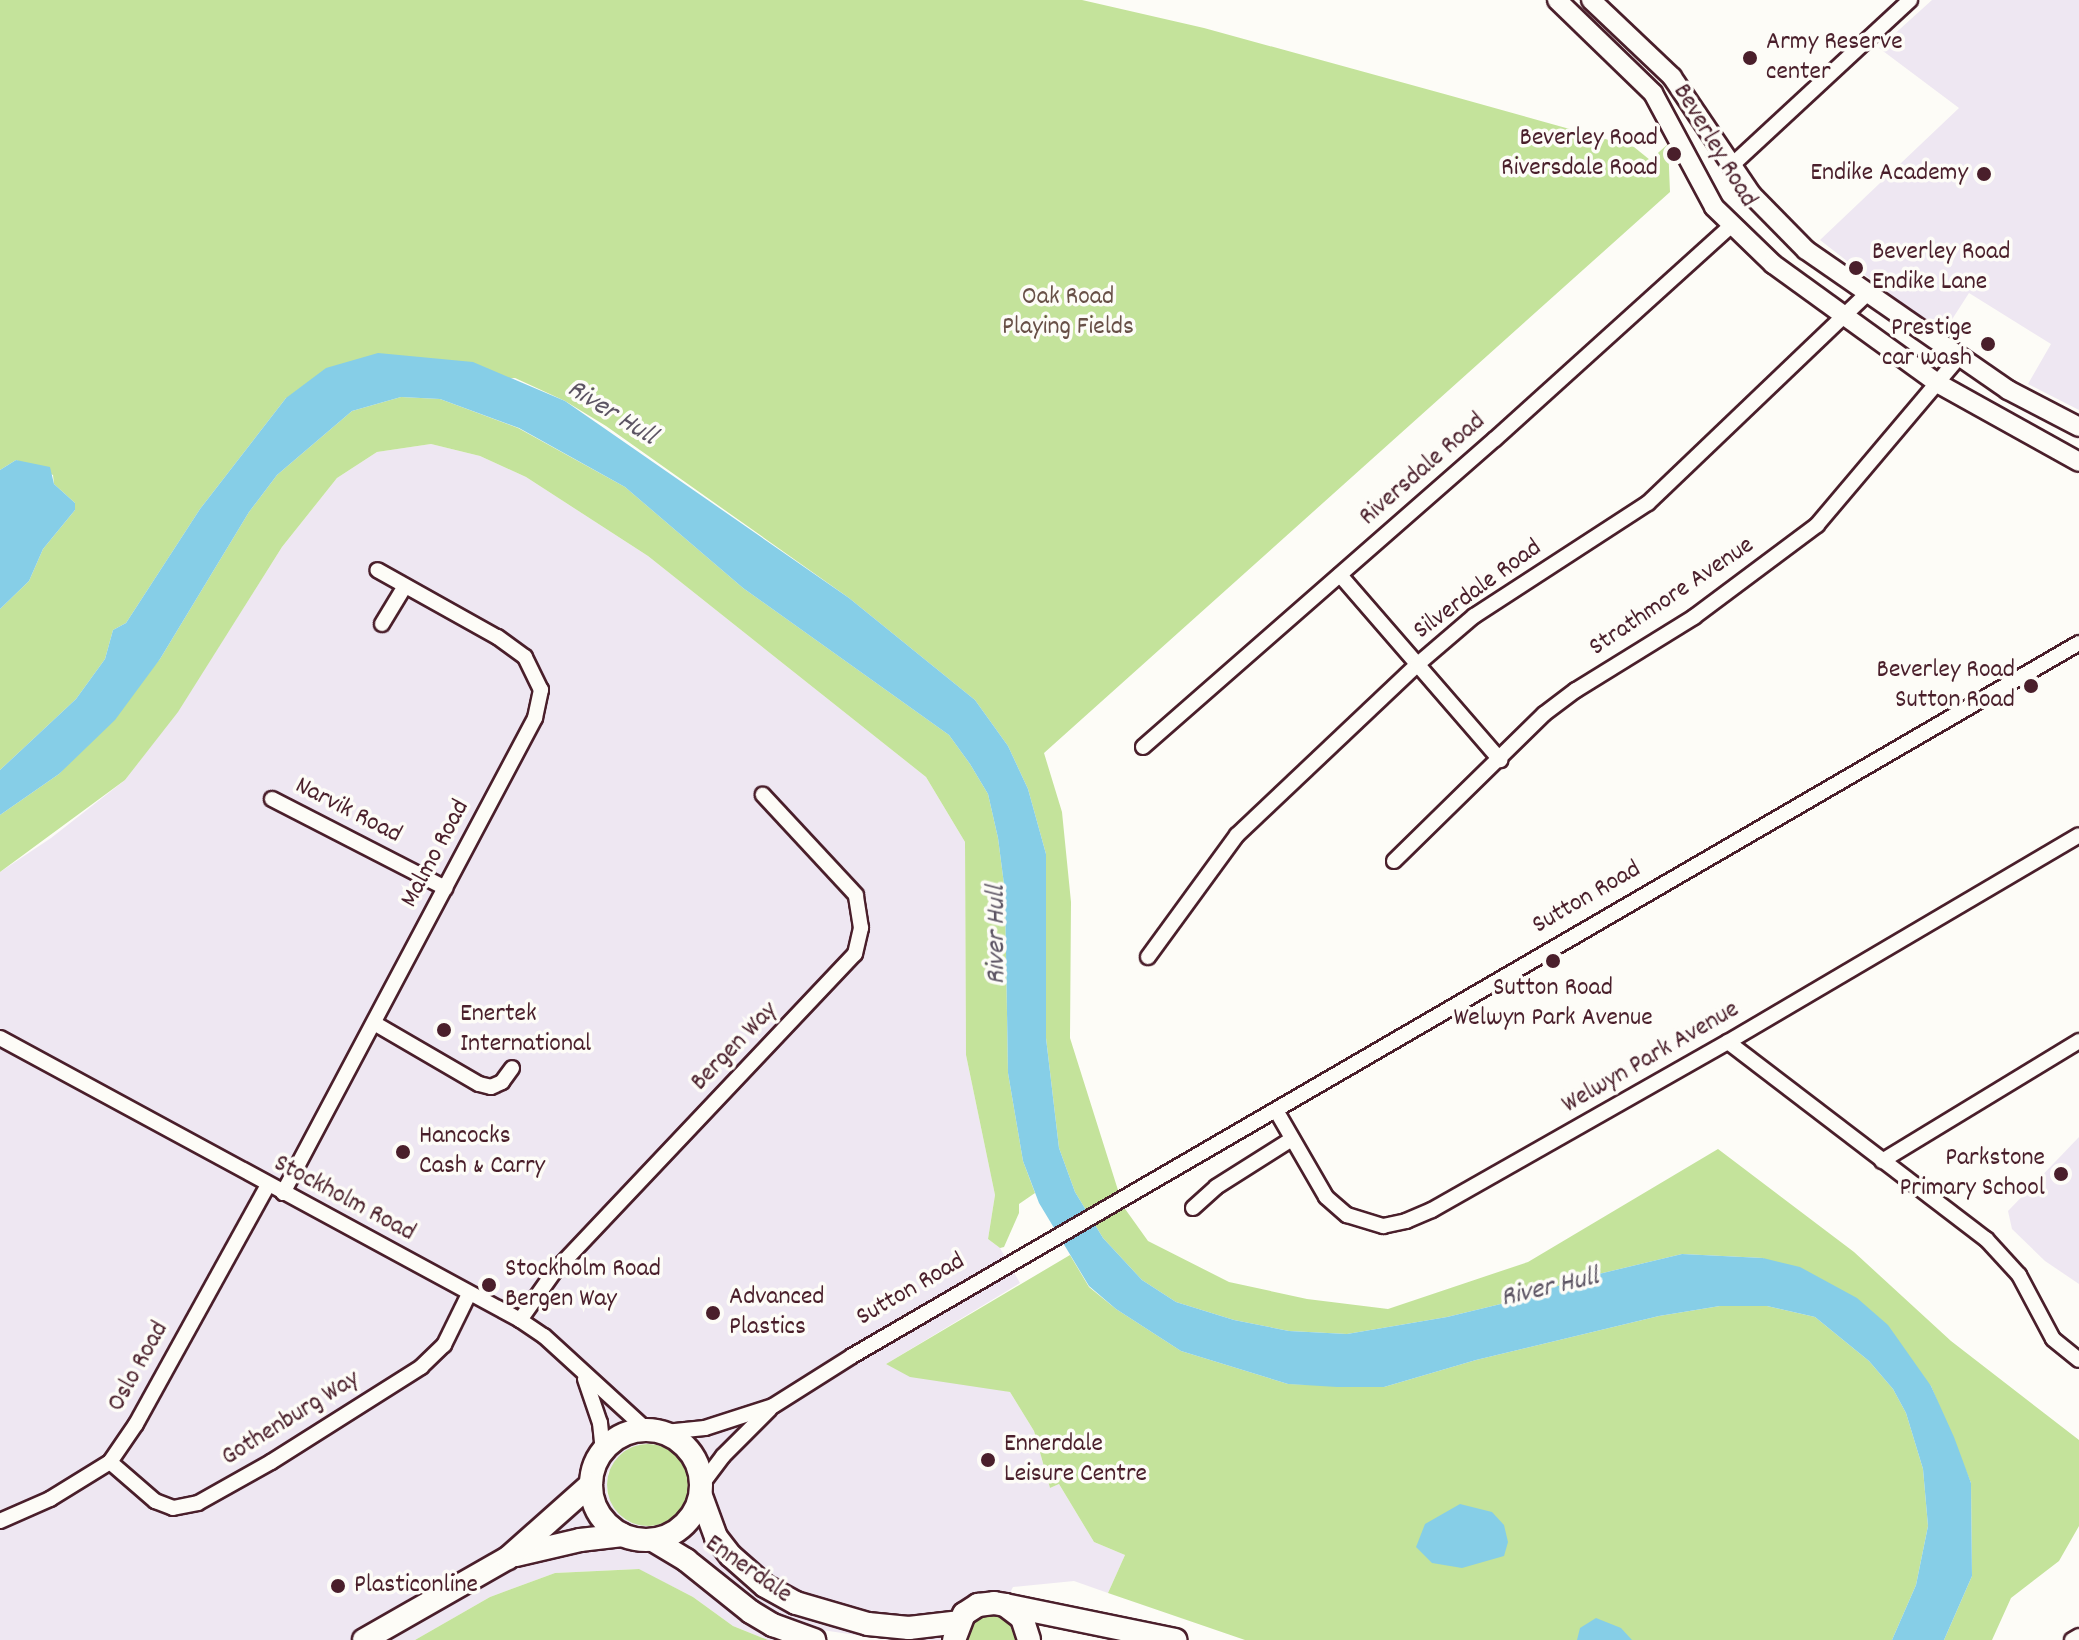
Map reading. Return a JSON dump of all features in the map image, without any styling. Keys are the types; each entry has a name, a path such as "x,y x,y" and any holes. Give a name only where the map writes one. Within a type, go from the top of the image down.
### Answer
{"highway":[{"path":"508,1558 580,1540 623,1535 653,1540 684,1526 701,1490 692,1452 656,1431 630,1432 603,1450 594,1466 591,1484 599,1514 623,1535"},
{"path":"364,1640 508,1558 591,1484"},
{"name":"Ennerdale","path":"701,1490 716,1537 731,1556 765,1586 796,1603 868,1624 956,1631"},
{"name":"Ennerdale","path":"653,1540 686,1560 751,1612 773,1625 814,1640"},
{"path":"956,1631 978,1605 1005,1605 1175,1640"},
{"path":"1005,1605 1022,1618 1029,1640"},
{"path":"1037,1640 1060,1627 1084,1621"}],"main road":[{"name":"Beverley Road","path":"1557,0 1653,93 1714,207 1760,252 1939,384 2075,460"},
{"name":"Beverley Road","path":"1594,2 1672,77 1731,166 1806,250 2008,390 2079,427"},
{"path":"1579,21 1594,2"},
{"path":"1760,252 1777,221"},
{"path":"2075,460 2079,438"}],"street":[{"path":"1731,166 1910,0"},
{"name":"Riversdale Road","path":"1143,747 1731,226"},
{"name":"Silverdale Road","path":"1148,957 1237,835 1418,664 1474,616 1648,503 1867,294"},
{"name":"Strathmore Avenue","path":"1394,861 1544,714 1576,690 1694,617 1817,525 1959,357"},
{"name":"Malmo Road","path":"283,1193 535,718 541,690 525,657 497,637 377,570"},
{"path":"1340,575 1500,760"},
{"path":"382,624 405,586"},
{"name":"Sutton Road","path":"656,1431 705,1428 773,1406 852,1356 1277,1112 2079,643"},
{"name":"Bergen Way","path":"520,1320 554,1272 855,954 861,928 856,895 763,795"},
{"name":"Narvik Road","path":"272,799 445,888"},
{"name":"Welwyn Park Avenue","path":"1277,1112 1326,1197 1347,1215 1383,1226 1406,1221 1432,1210 1728,1042 2079,835"},
{"path":"374,1023 479,1084 491,1087 502,1082 512,1068"},
{"name":"Stockholm Road","path":"0,1038 520,1320 544,1336 584,1375 656,1431"},
{"path":"1882,1161 2079,1041"},
{"path":"1728,1042 1986,1239 2019,1275 2053,1339 2079,1360"},
{"path":"1193,1208 1216,1187 1292,1139"},
{"name":"Oslo Road","path":"0,1521 50,1499 110,1462 136,1424 268,1185"},
{"name":"Gothenburg Way","path":"110,1462 155,1501 173,1508 198,1503 271,1462 421,1367 444,1345 469,1294"},
{"path":"584,1375 600,1423 603,1450"},
{"path":"701,1490 723,1456 773,1406"},
{"path":"2072,1640 2079,1636"}],"shaded area":[{"name":"Endike Academy","path":"1932,0 2079,0 2079,410 2028,384 2051,344 1969,293 1942,335 1820,240 1959,108 1879,48"},
{"path":"431,444 480,456 526,477 648,556 926,777 965,842 966,1055 995,1195 988,1239 1000,1248 1020,1283 886,1364 1010,1392 1034,1431 1050,1488 1059,1484 1094,1542 1125,1555 1108,1593 1074,1581 1013,1587 999,1614 963,1640 890,1640 815,1629 800,1640 768,1640 733,1626 693,1597 638,1569 555,1573 490,1597 415,1640 0,1640 0,872 51,838 125,780 178,711 282,547 337,478 377,452","holes":["641,1444 659,1445 682,1461 690,1486 681,1511 651,1527 624,1519 607,1494 608,1472"]},
{"name":"Parkstone Primary School","path":"2079,1137 2079,1284 2045,1261 2012,1229 2008,1211"}],"green space":[{"name":"Oak Road Playing Fields","path":"0,0 1082,0 1204,28 1634,147 1650,160 1668,144 1670,192 1044,753 1062,812 1071,902 1070,1038 1123,1206 1148,1241 1229,1282 1307,1299 1388,1309 1528,1262 1718,1149 1854,1252 1951,1341 2079,1440 2079,1526 2059,1561 2011,1598 1992,1640 1944,1640 1972,1576 1971,1483 1931,1386 1763,1258 1682,1254 1582,1278 1509,1302 1447,1317 1347,1334 1289,1331 1234,1320 1176,1302 1142,1280 1103,1238 1075,1192 1059,1148 1046,1038 1046,854 1028,789 1008,746 975,700 849,598 606,426 565,401 515,378 286,398 200,509 126,623 113,630 105,659 76,699 0,770 0,609 29,581 43,549 75,510 75,503 54,484 53,475 16,460 0,470"},
{"path":"401,397 440,399 518,428 625,487 743,588 949,735 970,764 988,794 998,838 1005,892 1008,1073 1023,1161 1035,1193 1019,1204 1019,1213 1004,1247 1000,1248 988,1239 995,1195 966,1055 965,842 926,777 648,556 526,477 480,456 431,444 377,452 337,478 282,547 178,712 125,780 0,872 0,815 59,774 160,659 249,512 277,475 352,411"},
{"path":"1070,1255 1089,1287 1116,1309 1181,1351 1288,1384 1384,1387 1476,1360 1659,1316 1720,1306 1767,1306 1815,1317 1869,1361 1893,1389 1906,1413 1923,1469 1928,1526 1916,1585 1892,1640 1245,1640 1108,1593 1125,1555 1094,1542 1059,1484 1050,1488 1034,1431 1010,1392 910,1377 886,1364"},
{"path":"640,1444 656,1444 671,1451 682,1462 689,1485 686,1501 677,1514 656,1526 640,1526 625,1519 614,1508 607,1493 607,1477 614,1462 625,1451"},
{"path":"639,1569 693,1597 733,1626 768,1640 415,1640 490,1597 555,1573"},
{"path":"990,1612 1007,1618 1016,1640 963,1640 969,1624"}],"water":[{"name":"River Hull","path":"378,353 473,362 565,401 849,598 975,700 1008,746 1028,789 1046,854 1046,1038 1059,1148 1075,1192 1103,1238 1142,1280 1176,1302 1234,1320 1289,1331 1347,1334 1447,1317 1509,1302 1582,1278 1682,1254 1763,1258 1800,1267 1857,1298 1888,1325 1931,1386 1954,1437 1971,1483 1972,1576 1944,1640 1892,1640 1916,1585 1928,1526 1923,1469 1906,1413 1893,1389 1869,1361 1815,1317 1767,1306 1720,1306 1659,1316 1476,1360 1384,1387 1337,1387 1288,1384 1181,1351 1116,1309 1089,1286 1039,1203 1023,1161 1008,1073 1005,892 998,838 988,794 970,764 949,735 743,588 625,487 519,428 440,399 401,397 352,411 277,475 249,512 160,659 115,720 59,774 0,815 0,770 76,699 105,659 113,630 126,623 200,509 286,398 326,368"},
{"path":"16,460 50,467 54,484 75,503 75,510 43,549 29,581 0,609 0,470"},
{"path":"1460,1504 1492,1512 1504,1525 1508,1542 1504,1556 1462,1568 1432,1563 1416,1547 1425,1524"},
{"path":"1596,1618 1621,1628 1632,1640 1577,1640 1580,1628"}],"place":[{"name":"Army Reserve center","path":"1750,58"},
{"name":"Beverley Road Riversdale Road","path":"1674,154"},
{"name":"Endike Academy","path":"1984,174"},
{"name":"Beverley Road Endike Lane","path":"1856,268"},
{"name":"Prestige car wash","path":"1988,344"},
{"name":"Beverley Road Sutton Road","path":"2031,686"},
{"name":"Sutton Road Welwyn Park Avenue","path":"1553,961"},
{"name":"Enertek International","path":"444,1030"},
{"name":"Hancocks Cash & Carry","path":"403,1152"},
{"name":"Parkstone Primary School","path":"2061,1174"},
{"name":"Stockholm Road Bergen Way","path":"489,1285"},
{"name":"Advanced Plastics","path":"713,1313"},
{"name":"Ennerdale Leisure Centre","path":"988,1460"},
{"name":"Plasticonline","path":"338,1586"}]}
